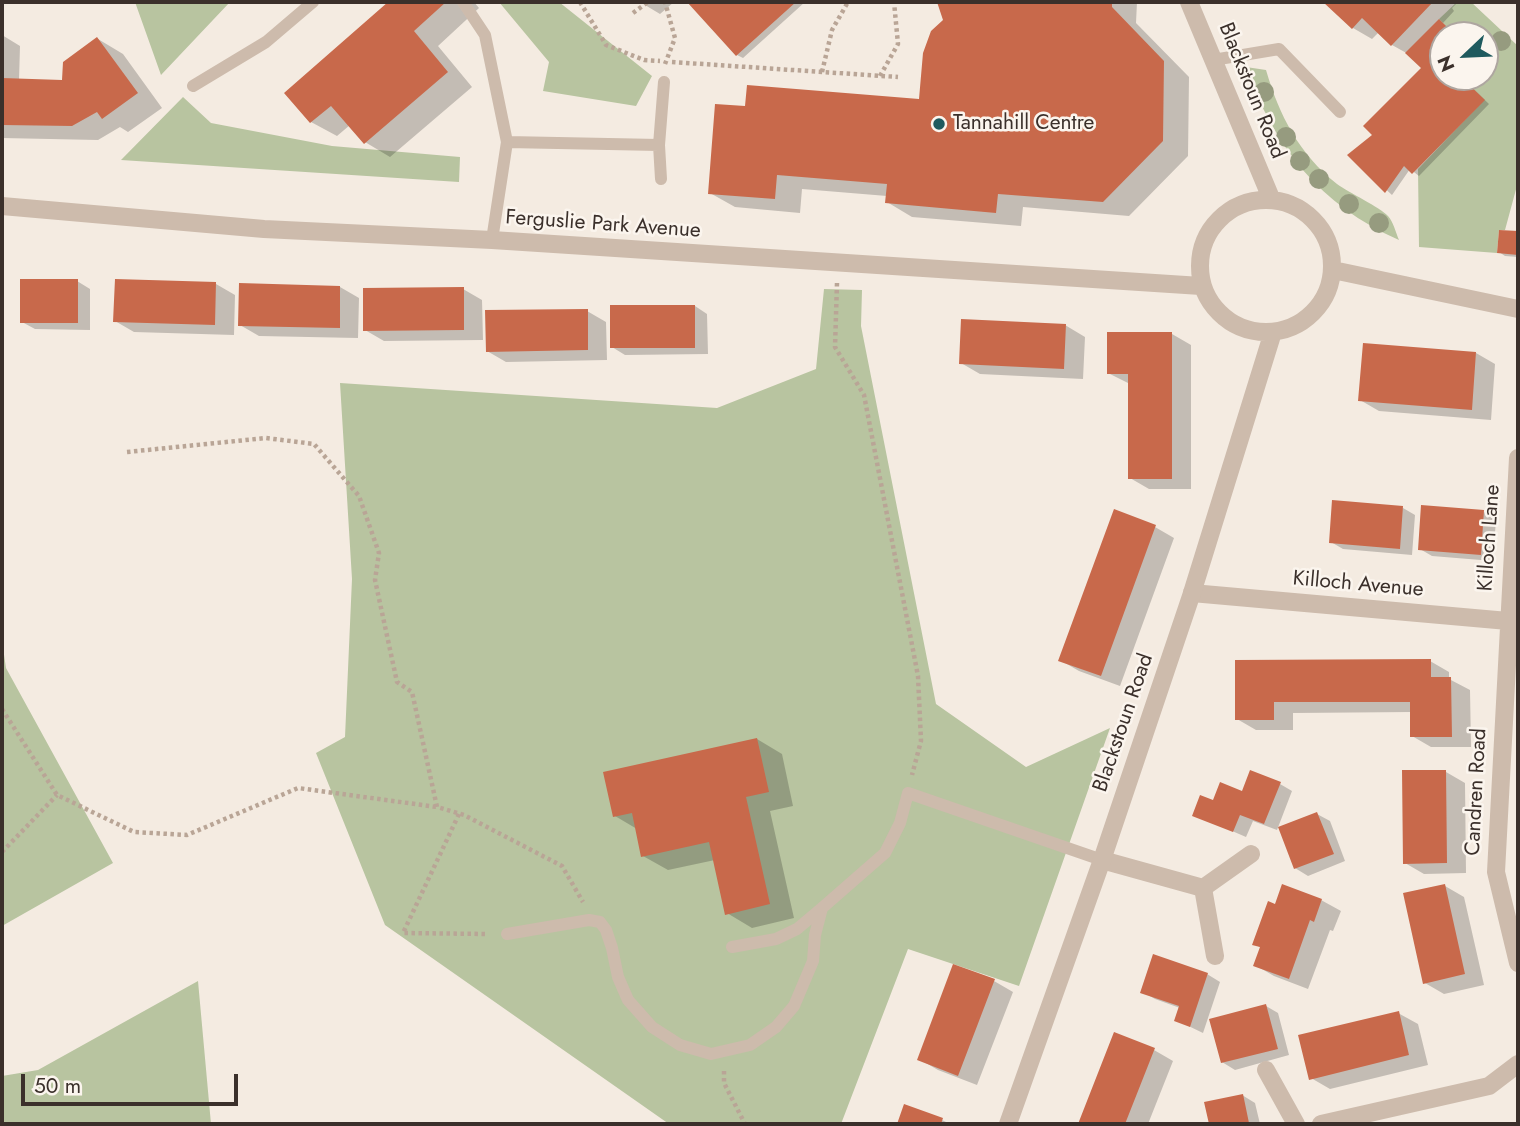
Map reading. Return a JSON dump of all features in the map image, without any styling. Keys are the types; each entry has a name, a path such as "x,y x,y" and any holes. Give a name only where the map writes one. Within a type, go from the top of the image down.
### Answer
{"street":[{"name":"Blackstoun Road","path":"1189,2 1271,198"},
{"path":"1271,198 1293,204 1312,217 1326,236 1333,270 1327,293 1314,312 1295,326 1273,332 1250,331 1229,322 1212,306 1201,286 1202,244 1213,224 1230,208 1252,200 1271,198"},
{"name":"Ferguslie Park Avenue","path":"2,206 264,229 492,240 1201,286"},
{"path":"1333,270 1518,309"},
{"name":"Blackstoun Road","path":"1008,1124 1102,860 1192,593 1273,332"},
{"name":"Killoch Lane","path":"1513,623 1518,458"},
{"name":"Killoch Avenue","path":"1192,593 1513,623"},
{"name":"Candren Road","path":"1513,623 1496,872 1518,963"},
{"path":"1203,888 1251,854"},
{"path":"1102,860 1203,888"},
{"path":"1203,888 1215,956"},
{"path":"1321,1124 1489,1086 1518,1064"},
{"path":"1266,1070 1296,1124"}],"lane":[{"path":"193,86 266,42 313,2"},
{"path":"463,2 485,35 508,142 492,240"},
{"path":"1213,60 1279,50 1340,112"},
{"path":"661,179 659,145 664,82"},
{"path":"508,142 659,145"},
{"path":"732,947 776,939 797,929 885,853 901,823 908,793 1102,860"},
{"path":"508,934 600,922 607,930 618,977 628,1000 652,1027 680,1045 711,1054 750,1045 776,1027 794,1006 813,961 815,935 822,908"}],"path":[{"path":"580,2 606,46 644,60 898,77"},
{"path":"634,13 648,2"},
{"path":"665,61 675,38 666,2"},
{"path":"822,72 832,30 848,2"},
{"path":"880,76 898,44 894,2"},
{"path":"838,262 835,347 864,396 918,676 921,741 908,793"},
{"path":"127,452 266,438 314,444 359,496 379,553 375,580 397,682 412,692 437,807"},
{"path":"2,709 57,794 134,832 187,835 298,788 437,807 459,814 562,866 593,921"},
{"path":"2,852 57,794"},
{"path":"459,814 403,933 508,934"},
{"path":"724,1051 724,1083 745,1124"}],"green space":[{"path":"135,2 230,2 161,75"},
{"path":"499,2 559,2 652,76 636,106 543,91 549,62"},
{"path":"1457,2 1471,2 1491,21 1441,21 1439,19"},
{"path":"1499,28 1518,46 1518,182 1505,230 1499,230 1497,253 1419,247 1418,169 1484,100 1475,91 1499,91"},
{"path":"1246,67 1266,70 1277,103 1301,147 1337,184 1388,216 1399,240 1346,209 1323,191 1303,170 1271,123"},
{"path":"183,97 211,123 332,146 460,157 459,182 121,160"},
{"path":"824,289 862,290 861,326 936,704 1026,767 1110,728 1019,986 908,949 841,1124 669,1124 385,925 316,753 345,737 352,579 340,383 717,408 816,369"},
{"path":"2,641 6,668 113,863 2,926"},
{"path":"198,981 211,1124 2,1124 2,1076 38,1070"}],"building":[{"path":"388,2 446,2 414,31 448,72 364,144 331,106 310,123 284,93"},
{"path":"687,2 796,2 736,56"},
{"name":"Tannahill Centre","path":"937,2 1112,2 1112,7 1164,61 1163,141 1103,202 998,194 996,213 885,203 887,184 777,175 775,199 708,194 715,104 745,106 747,85 919,99 923,53 931,31 943,20"},
{"path":"1323,2 1433,2 1391,46 1362,18 1352,29"},
{"path":"1429,29 1429,91 1476,91 1485,100 1412,174 1404,166 1385,193 1347,155 1372,135 1363,126 1421,68 1405,53"},
{"path":"97,37 138,93 102,119 97,112 72,126 2,125 2,78 62,80 63,62"},
{"path":"1499,230 1518,231 1518,255 1497,253"},
{"path":"20,279 78,279 78,323 20,323"},
{"path":"115,279 216,282 215,325 113,322"},
{"path":"239,283 340,286 340,328 238,326"},
{"path":"464,287 464,330 363,331 363,288"},
{"path":"610,305 695,305 695,348 610,348"},
{"path":"588,309 588,350 486,352 485,310"},
{"path":"961,319 1066,324 1064,369 959,364"},
{"path":"1107,332 1172,332 1172,479 1128,479 1128,374 1107,374"},
{"path":"1363,343 1476,352 1472,410 1358,401"},
{"path":"1332,500 1403,506 1400,549 1329,543"},
{"path":"1421,505 1484,510 1481,555 1418,550"},
{"path":"1114,509 1156,525 1101,676 1058,661"},
{"path":"1431,659 1431,677 1451,677 1452,737 1410,737 1410,702 1274,702 1274,720 1235,720 1235,660"},
{"path":"757,738 769,792 746,797 770,904 725,915 709,842 641,857 632,813 613,817 603,772"},
{"path":"1250,770 1281,782 1264,824 1240,815 1233,832 1192,816 1200,795 1213,800 1220,782 1242,791"},
{"path":"1402,770 1446,770 1447,863 1403,864"},
{"path":"1317,812 1334,854 1294,869 1278,827"},
{"path":"1282,884 1322,899 1314,922 1310,920 1289,979 1253,966 1260,947 1252,945 1268,901 1275,904"},
{"path":"1445,884 1465,974 1423,984 1403,893"},
{"path":"1153,954 1208,973 1190,1027 1174,1021 1179,1006 1140,993"},
{"path":"953,964 995,979 958,1076 917,1060"},
{"path":"1266,1004 1278,1049 1221,1063 1209,1019"},
{"path":"1399,1011 1409,1055 1309,1080 1298,1035"},
{"path":"1114,1032 1155,1048 1125,1124 1078,1124"},
{"path":"1243,1094 1249,1123 1209,1124 1204,1102"},
{"path":"904,1104 943,1118 941,1124 897,1124"}],"place":[{"name":"Tannahill Centre","path":"939,124"}]}
